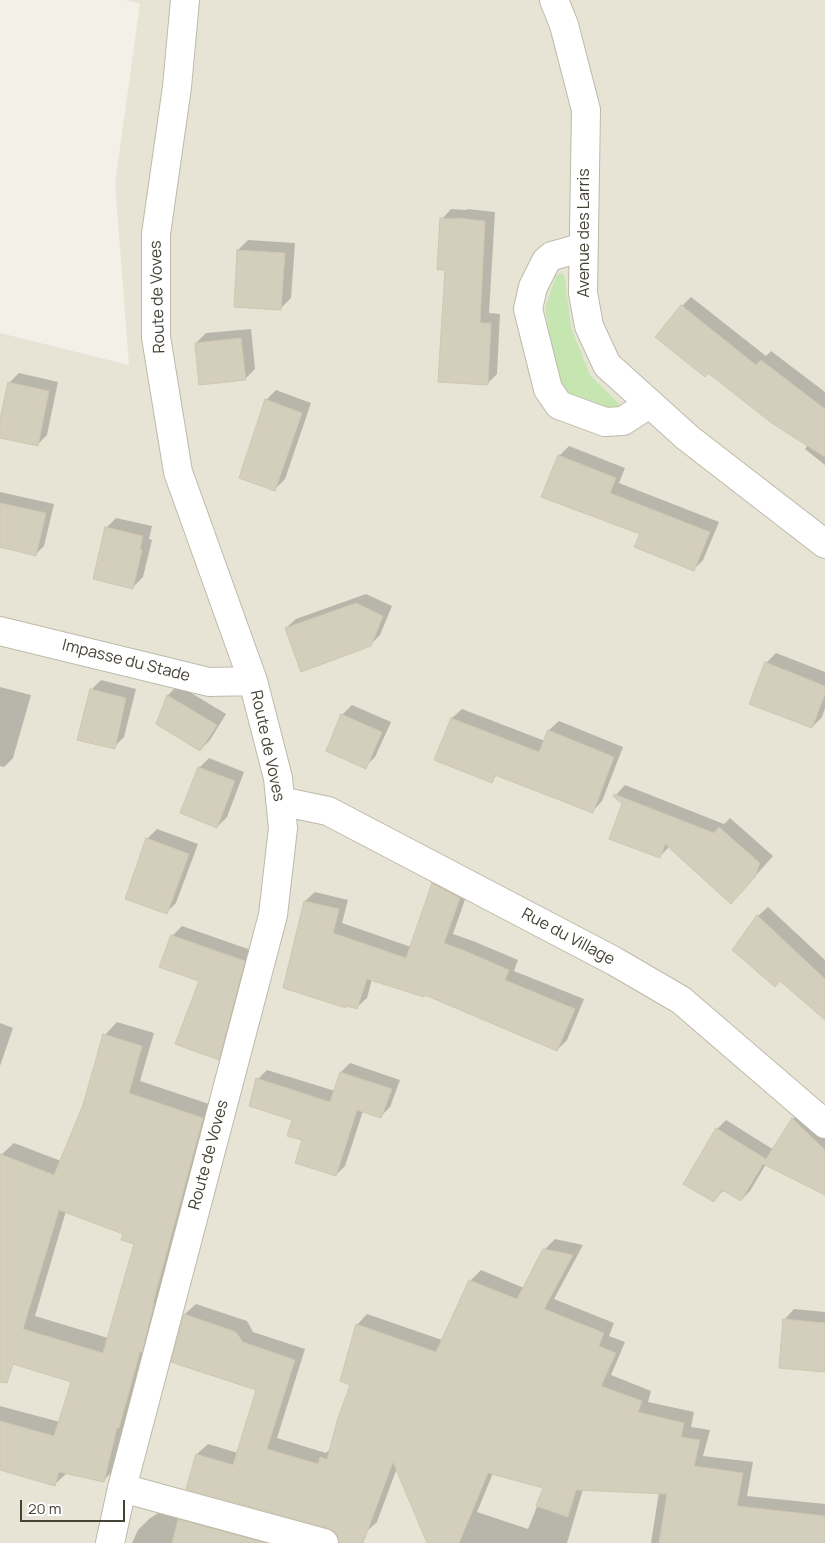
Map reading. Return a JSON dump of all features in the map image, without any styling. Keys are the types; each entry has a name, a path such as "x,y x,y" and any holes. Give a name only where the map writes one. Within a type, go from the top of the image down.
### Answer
{"street":[{"name":"Route de Voves","path":"110,1543 122,1488 273,916 283,828 278,778 253,681 178,472 156,337 156,234 176,87 185,0"},
{"name":"Avenue des Larris","path":"554,0 564,25 586,110 583,294 589,326 607,365 688,438 825,544"},
{"path":"584,247 552,256 546,261 532,287 528,309 548,390 558,405 605,422 623,421 649,404"},
{"name":"Impasse du Stade","path":"0,631 209,682 253,681"},
{"name":"Rue du Village","path":"280,801 328,811 605,956 681,1000 825,1124"},
{"path":"122,1488 324,1543"}],"shaded area":[{"path":"125,0 825,0 825,1543 0,1543 0,333 129,365 115,183 140,4"}],"green space":[{"path":"562,273 565,278 571,327 590,375 621,406 622,411 610,413 577,399 559,384 545,309 556,275"}],"building":[{"path":"440,218 485,221 480,323 491,323 488,385 438,382 445,270 437,270"},
{"path":"237,250 285,253 281,310 234,307"},
{"path":"681,305 756,365 761,360 825,409 825,457 773,424 708,373 705,377 655,337"},
{"path":"241,338 246,380 199,385 195,343"},
{"path":"8,382 49,391 38,446 0,438 0,419"},
{"path":"265,399 302,413 275,491 239,478"},
{"path":"558,455 616,478 610,493 710,532 694,571 634,547 640,534 541,497"},
{"path":"0,503 46,513 36,556 0,547"},
{"path":"105,527 143,536 140,549 142,550 133,589 93,579"},
{"path":"356,603 383,616 371,646 301,672 285,628"},
{"path":"765,662 825,686 825,694 812,728 749,704"},
{"path":"90,689 126,698 115,749 77,740"},
{"path":"167,695 217,725 200,751 156,724"},
{"path":"341,714 382,732 366,769 326,751"},
{"path":"451,718 539,752 548,730 614,757 593,813 495,775 492,783 434,760"},
{"path":"198,767 235,781 217,828 180,813"},
{"path":"614,794 714,833 719,827 760,863 755,877 731,904 665,844 660,858 609,839 622,804 613,796"},
{"path":"146,838 189,854 167,914 125,899"},
{"path":"432,883 460,898 444,943 509,970 505,980 575,1009 557,1051 425,995 424,997 367,979 357,1009 347,1006 346,1008 283,988 304,901 339,909 333,933 406,958"},
{"path":"757,915 825,979 825,1020 780,981 775,987 732,950"},
{"path":"171,935 245,961 219,1060 175,1044 199,981 159,967"},
{"path":"103,1034 142,1046 129,1093 203,1118 153,1303 142,1352 140,1352 119,1428 117,1428 104,1482 59,1472 55,1486 0,1470 0,1421 54,1436 71,1382 13,1364 7,1383 0,1382 0,1154 54,1175 83,1105","holes":["59,1210 123,1234 121,1240 134,1244 103,1353 23,1329"]},
{"path":"340,1072 392,1089 381,1118 357,1110 336,1176 295,1163 302,1140 287,1136 292,1120 249,1106 256,1078 330,1102"},
{"path":"792,1118 825,1150 825,1195 763,1164 741,1201 722,1190 714,1202 683,1184 716,1128 766,1159"},
{"path":"543,1249 573,1255 544,1309 604,1333 599,1346 616,1353 601,1386 642,1401 638,1412 684,1423 681,1437 700,1440 694,1466 743,1473 737,1506 825,1516 825,1543 659,1543 667,1494 576,1490 568,1517 536,1506 543,1488 488,1473 459,1543 427,1543 393,1462 363,1543 339,1543 335,1532 328,1528 186,1489 196,1454 233,1465 256,1390 171,1362 184,1314 236,1332 243,1342 295,1360 267,1449 318,1464 320,1457 327,1459 338,1418 350,1385 340,1381 356,1324 436,1352 469,1280 517,1299"},
{"path":"783,1319 825,1323 825,1372 779,1368"},
{"path":"178,1519 265,1543 172,1543"}]}
